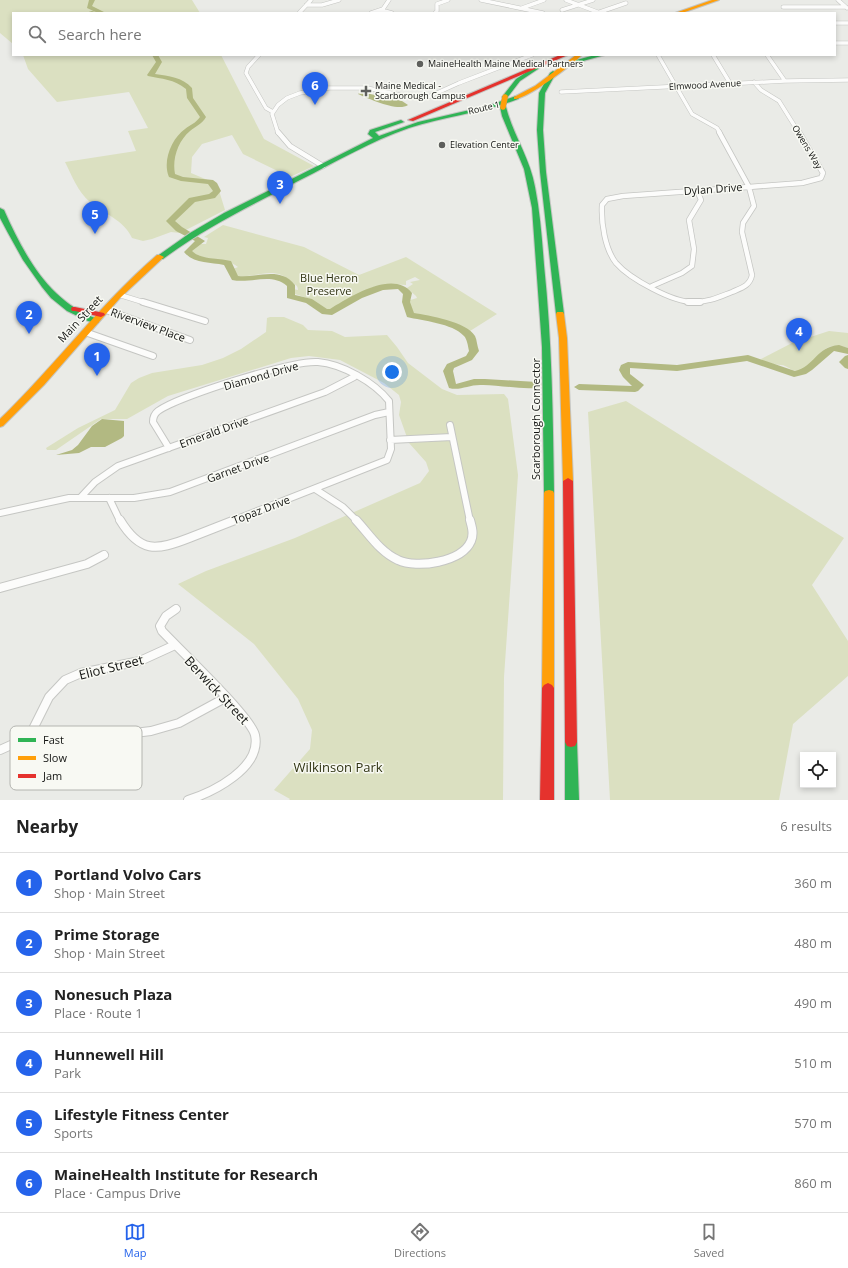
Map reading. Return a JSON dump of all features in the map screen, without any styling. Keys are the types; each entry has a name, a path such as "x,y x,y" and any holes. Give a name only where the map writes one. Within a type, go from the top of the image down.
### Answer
{"main road":[{"path":"680,12 717,0"},
{"path":"467,96 498,79 554,56"},
{"name":"Route 1","path":"186,240 249,203 417,117 563,56"},
{"name":"Route 1","path":"378,138 429,120 490,107 516,99 535,88 578,56"},
{"path":"572,800 567,432 563,338 543,172 540,130 542,93 556,71 578,60 597,56"},
{"name":"Scarborough Connector","path":"544,64 518,80 505,97 503,108 506,122 521,150 529,171 537,230 546,322 549,422 547,800"},
{"path":"0,210 17,243 50,293 62,304 100,315"},
{"name":"Main Street","path":"0,424 24,401 100,315 120,295 157,259 186,240"}],"street":[{"path":"299,12 311,0"},
{"path":"306,4 322,5 338,0"},
{"path":"381,10 389,0"},
{"path":"436,12 437,4 448,0"},
{"path":"481,0 539,12"},
{"path":"522,8 544,0"},
{"path":"566,0 597,12"},
{"path":"566,12 562,10 593,0"},
{"path":"602,12 626,3 618,0"},
{"path":"838,0 847,8"},
{"path":"783,7 847,8"},
{"path":"374,12 381,10 388,12"},
{"path":"836,23 848,23"},
{"path":"836,43 848,43"},
{"path":"259,56 248,67 246,73 266,108 273,112"},
{"path":"323,166 284,142 273,120 273,112 279,105 294,96 331,88 362,88 412,98 430,97 464,80 492,72 530,56"},
{"path":"659,56 693,115 717,128 744,174 748,187"},
{"path":"714,56 730,83"},
{"path":"768,56 785,81"},
{"name":"Elmwood Avenue","path":"561,92 730,83 848,80"},
{"name":"Owens Way","path":"748,187 810,182 823,175 820,166 779,101 761,90 754,82"},
{"name":"Dylan Drive","path":"748,187 754,206 743,223 742,233 752,274 748,283 717,299 701,302 674,298 622,269 611,256 603,220 602,205 607,200 623,196 696,190 748,187"},
{"path":"652,286 682,273 692,266 694,255 689,220 691,214 700,202 700,197 696,190"},
{"path":"120,295 205,321"},
{"name":"Riverview Place","path":"100,315 190,340"},
{"path":"85,332 153,356"},
{"name":"Diamond Drive","path":"169,448 153,422 153,419 158,411 188,397 308,363 330,365 384,394 389,401 389,412"},
{"name":"Emerald Drive","path":"81,497 95,482 110,470 325,392 354,377"},
{"name":"Topaz Drive","path":"109,498 126,530 145,547 156,549 169,546 387,460 390,453 389,412"},
{"name":"Garnet Drive","path":"0,513 60,499 81,497 146,497 181,488 375,415 389,412"},
{"path":"315,489 340,504 352,515 390,558 402,563 415,564 445,560 468,548 472,541 473,533 450,425"},
{"path":"390,440 452,437"},
{"path":"0,588 87,564 104,555"},
{"name":"Berwick Street","path":"176,609 168,613 160,626 162,631 253,729 255,744 248,759 224,784 205,795 188,800"},
{"name":"Eliot Street","path":"35,726 52,694 63,682 77,675 140,660 161,653 175,645"},
{"path":"142,732 179,723 225,698"},
{"path":"0,750 10,746"}],"green space":[{"path":"0,0 192,0 199,12 12,12 12,43 0,33"},
{"path":"23,56 222,56 264,139 314,166 290,177 243,154 232,135 202,144 192,157 191,173 217,184 225,210 180,233 171,232 143,241 132,238 124,226 95,206 82,194 65,162 136,151 128,131 148,128 129,92 57,102 28,69"},
{"name":"Blue Heron Preserve","path":"223,225 304,247 359,275 406,257 497,314 470,331 434,317 414,316 407,301 417,298 407,288 413,284 410,282 420,280 415,277 406,281 406,285 388,284 375,286 335,308 326,310 310,299 292,293 293,289 298,290 297,287 286,277 273,273 237,276 233,269 238,267 232,263 204,257 192,252 191,249 197,244 206,244 208,238 204,237"},
{"name":"Wilkinson Park","path":"284,317 303,325 308,330 332,331 345,337 387,335 408,363 442,389 457,395 504,394 508,399 518,475 504,677 503,800 289,800 290,799 274,790 310,749 312,730 298,699 254,644 178,584 206,571 295,538 420,483 429,471 426,462 409,443 399,415 401,402 399,395 384,383 340,360 309,356 291,358 168,396 127,419 101,419 56,450 47,450 46,448 78,428 115,410 131,383 139,378 152,373 202,365 223,358 241,349 266,332 267,318"},
{"path":"829,331 848,333 848,348 838,346 830,347 824,350 805,369 796,371 783,365 768,363 761,359 792,343"},
{"path":"626,401 844,538 812,585 848,641 848,676 793,724 779,800 610,800 588,412"}],"shaded area":[{"path":"361,92 402,101 408,105 398,107 383,104 358,94"},
{"path":"102,419 124,421 124,436 105,447 91,447 79,453 56,455 72,450 78,445 92,426"}],"waterway":[{"path":"92,0 89,7 101,12"},
{"path":"90,12 97,10"},
{"path":"156,56 159,62 155,70 150,75 176,79 182,82 189,88 190,98 203,117 198,123 186,131 178,140 171,158 172,175 181,179 210,182 214,185 217,191 212,196 192,200 170,221 179,229 201,241 188,252 196,258 228,263 235,278 242,279 272,276 285,280 291,285 290,296 309,301 325,312 332,312 359,296 382,287 401,287 408,293 406,302 410,315 437,319 464,331 470,336 474,351 469,358 450,366 448,371 452,386 459,387 474,382 500,382 537,385"},
{"path":"579,387 635,389 639,385 628,377 624,370 624,367 628,365 677,368 748,358 794,374 809,368 826,352 832,349 839,348 848,351"},
{"path":"848,358 844,362 848,366"}],"traffic: fast":[{"path":"572,62 598,56"},
{"path":"505,97 518,80 544,63"},
{"path":"553,73 542,93 540,130 543,172 560,314"},
{"path":"160,257 209,224 379,138 407,127 489,107 516,98"},
{"path":"503,107 508,125 528,169 535,208 543,288 546,347 549,493"},
{"path":"378,138 371,134 372,131 401,122"},
{"path":"0,210 11,233 27,260 53,296 66,307 86,318 95,321"},
{"path":"571,742 572,800"}],"traffic: slow":[{"path":"680,12 717,0"},
{"path":"516,98 537,87 578,56"},
{"path":"503,107 505,97"},
{"path":"0,424 21,404 117,296 160,257"},
{"path":"560,314 563,338 568,481"},
{"path":"548,688 549,493"}],"traffic: jam":[{"path":"411,120 563,56"},
{"path":"75,309 101,315"},
{"path":"568,481 571,742"},
{"path":"547,800 548,688"}],"place":[{"name":"MaineHealth Maine Medical Partners","path":"420,64"},
{"name":"Maine Medical - Scarborough Campus","path":"366,91"},
{"name":"MaineHealth Institute for Research","path":"315,105"},
{"name":"Elevation Center","path":"442,145"},
{"name":"Nonesuch Plaza","path":"280,204"},
{"name":"Lifestyle Fitness Center","path":"95,234"},
{"name":"Prime Storage","path":"29,334"},
{"name":"Hunnewell Hill","path":"799,351"},
{"name":"Portland Volvo Cars","path":"97,376"}]}
